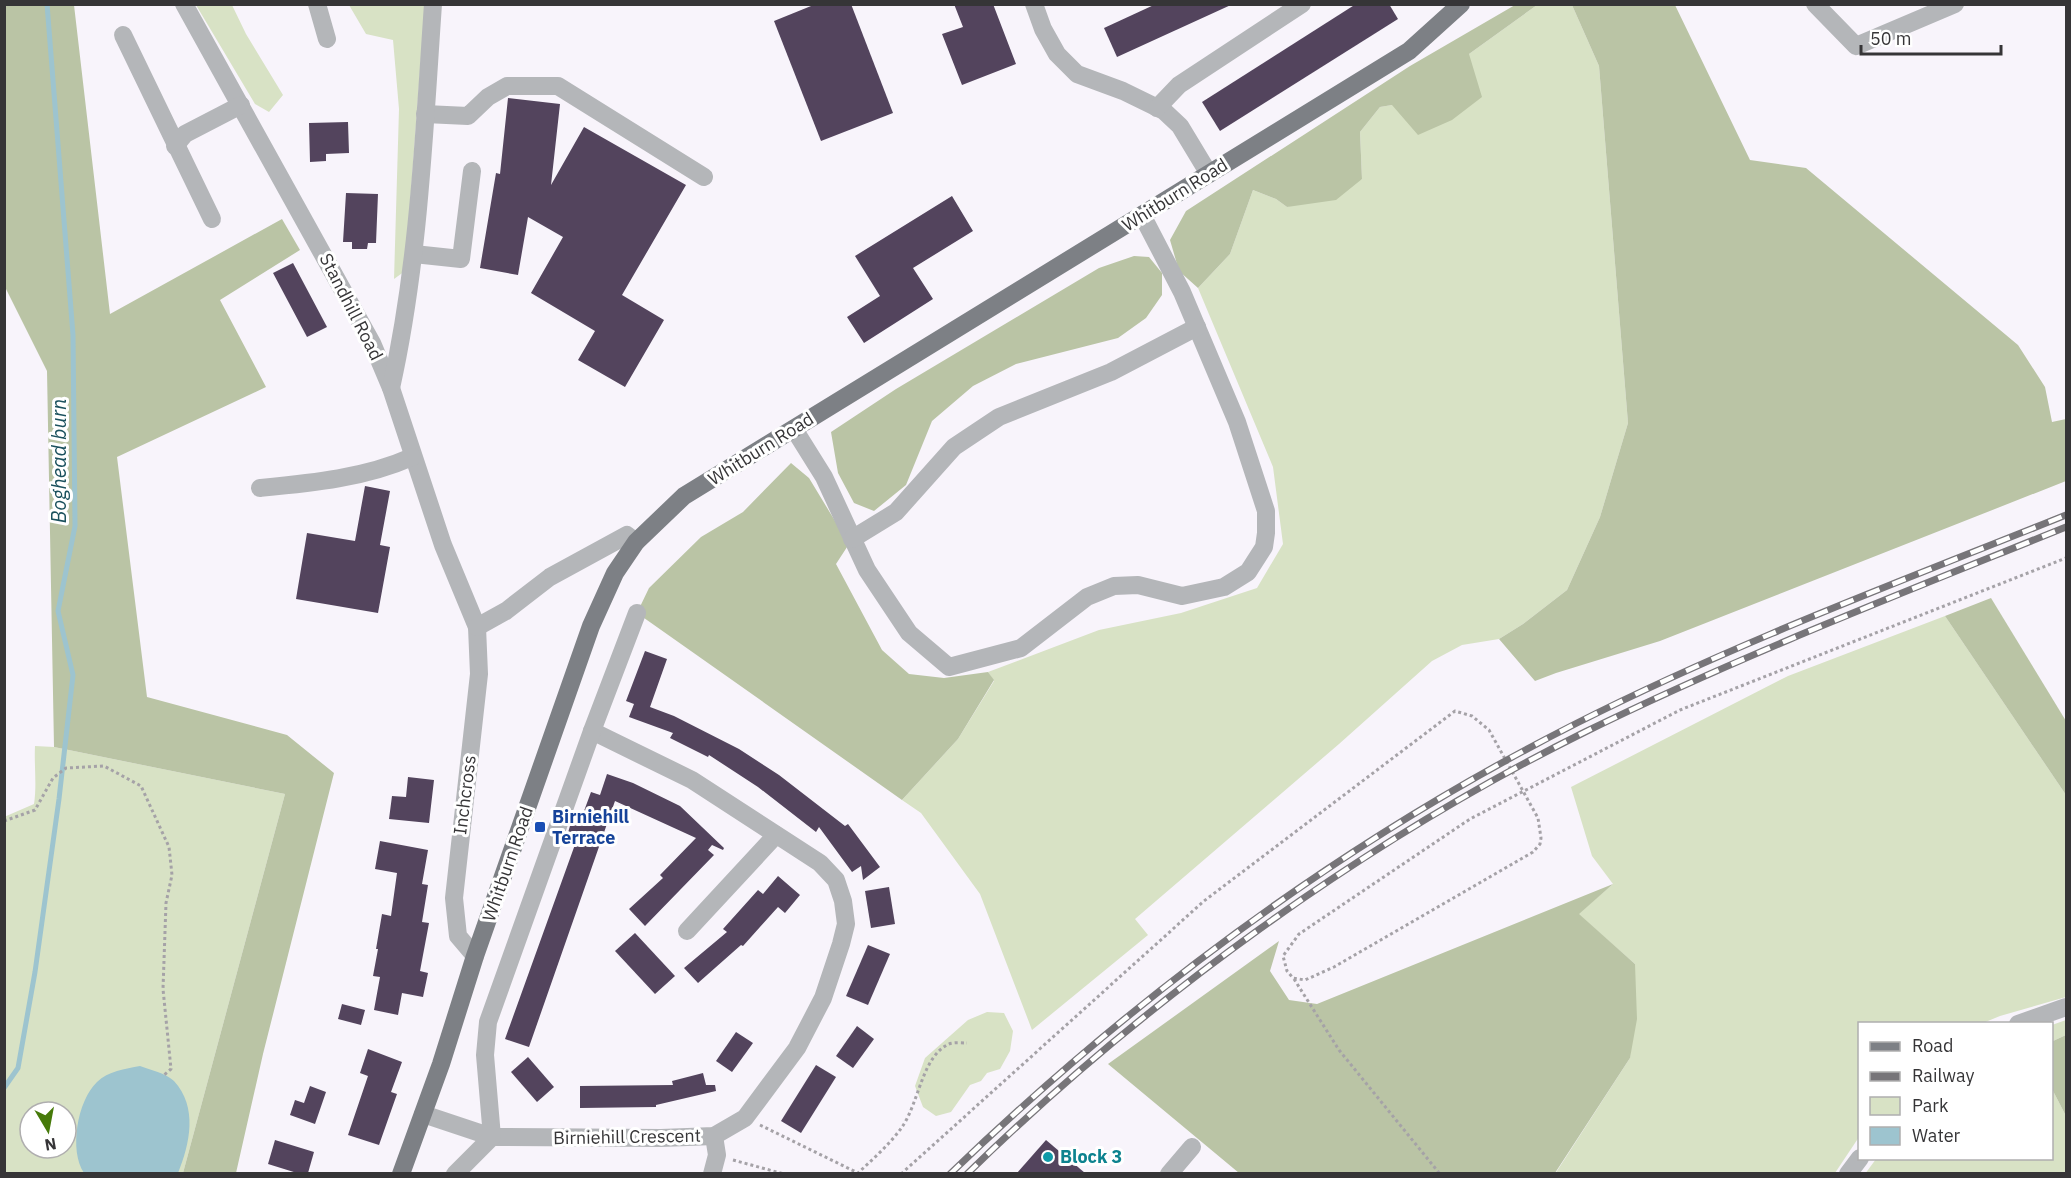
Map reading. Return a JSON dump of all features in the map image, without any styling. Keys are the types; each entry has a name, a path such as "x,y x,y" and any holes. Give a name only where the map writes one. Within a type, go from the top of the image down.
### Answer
{"main road":[{"name":"Whitburn Road","path":"401,1173 441,1064 475,956 591,626 615,573 636,542 684,496 1409,51 1461,4"}],"street":[{"name":"Standhill Road","path":"184,4 372,343 391,388 443,545 477,627"},
{"path":"317,4 327,39"},
{"path":"391,388 402,340 414,254 433,4"},
{"path":"1034,4 1043,29 1057,54 1077,74 1123,91 1164,111 1180,126 1209,174"},
{"path":"1815,4 1857,46 1955,4"},
{"path":"1157,108 1179,85 1300,5"},
{"path":"123,35 212,219"},
{"path":"425,114 468,116 488,97 507,86 558,86 704,177"},
{"path":"175,146 185,134 241,105"},
{"path":"414,254 461,259 472,171"},
{"path":"794,429 824,477 867,570 909,633 949,667 1021,648 1088,597 1114,586 1138,585 1182,596 1224,587 1248,572 1264,547 1266,511 1237,422 1182,292 1143,215"},
{"path":"852,538 896,512 954,447 999,417 1111,372 1197,327"},
{"path":"260,488 354,475 388,467 412,457"},
{"path":"477,627 506,611 550,577 627,535 636,542"},
{"path":"455,1173 492,1137 485,1055 488,1022 592,731 637,613"},
{"name":"Inchcross","path":"475,956 458,936 454,898 479,674 477,627"},
{"name":"Birniehill Crescent","path":"423,1114 492,1137 714,1136 745,1118 797,1048 824,998 846,924 843,901 836,880 820,863 692,780 592,731"},
{"path":"687,930 776,835"},
{"path":"2021,1022 2067,1007"},
{"path":"712,1173 717,1155 714,1136"},
{"path":"1169,1173 1192,1148"},
{"path":"1848,1173 1858,1160"}],"path":[{"path":"1440,1173 1339,1050 1287,971 1283,956 1299,934 1470,819 1680,710 2067,558"},
{"path":"901,1173 1204,901 1455,711 1472,716 1489,730 1538,818 1540,844 1533,852 1334,967 1305,980 1293,978"},
{"path":"4,821 35,810 53,778 66,768 104,766 141,786 169,847 172,875 166,903 163,989 171,1069 165,1075"},
{"path":"745,1118 858,1173 903,1126 916,1102 925,1071 934,1057 950,1043 967,1043"},
{"path":"717,1155 784,1173"}],"green space":[{"path":"5,4 74,5 110,314 282,219 300,250 220,300 266,387 117,457 147,697 287,735 334,773 263,1054 236,1173 183,1173 285,794 54,747 47,371 5,287"},
{"path":"196,5 232,5 246,34 283,95 269,112 255,104"},
{"path":"349,5 425,5 405,271 394,279 399,109 393,40 366,34"},
{"path":"1515,5 1537,5 1469,54 1482,97 1452,120 1418,135 1392,105 1380,107 1360,132 1362,179 1336,200 1287,207 1276,199 1253,190 1230,254 1198,288 1179,271 1170,240 1186,211 1410,66"},
{"path":"1537,5 1572,5 1599,66 1628,423 1600,517 1567,590 1523,624 1499,639 1462,645 1432,661 1135,919 1148,935 1032,1030 980,894 921,813 902,800 958,739 994,681 988,672 1099,630 1181,613 1257,588 1283,544 1273,467 1198,288 1230,254 1253,190 1276,199 1287,207 1362,179 1360,132 1380,107 1392,105"},
{"path":"1572,5 1675,5 1750,160 1806,168 2018,345 2045,387 2052,422 2066,419 2066,481 1660,641 1535,681 1499,639 1523,624 1567,590 1600,517 1628,423 1599,66"},
{"path":"1134,256 1149,257 1162,273 1162,295 1146,318 1118,338 1016,364 973,386 932,421 906,485 874,511 854,503 838,473 831,432 896,389 1099,268"},
{"path":"791,463 809,478 849,544 836,564 882,650 909,674 944,678 988,672 994,680 958,739 902,800 637,613 649,588 701,537 743,512"},
{"path":"1991,598 2066,721 2066,795 1945,616"},
{"path":"1945,616 2066,795 2066,997 1985,1022 1858,1022 1858,1138 1835,1173 1555,1174 1630,1058 1635,964 1578,914 1613,884 1592,856 1571,787 1788,676"},
{"path":"35,746 54,747 285,794 183,1173 5,1173 4,817 34,804"},
{"path":"1613,884 1579,914 1635,964 1637,1019 1630,1058 1555,1173 1239,1173 1108,1064 1279,941 1270,971 1289,1000 1317,1004"},
{"path":"987,1012 1004,1013 1013,1031 1010,1051 1000,1069 987,1073 981,1081 970,1085 951,1112 936,1116 923,1107 915,1086 925,1058 968,1020"},
{"path":"2066,1020 2066,1035 2053,1041 2053,1025"},
{"path":"2066,1035 2066,1116 2053,1091 2053,1041"},
{"path":"2053,1091 2066,1116 2066,1173 1865,1174 1875,1160 2053,1160"}],"water":[{"path":"140,1066 170,1078 182,1091 190,1126 186,1150 178,1173 84,1173 78,1158 80,1113 90,1090 97,1082 117,1071"}],"building":[{"path":"816,4 851,4 893,113 821,141 774,21"},
{"path":"954,4 993,4 1016,64 962,85 942,34 963,27"},
{"path":"1156,4 1233,4 1117,57 1104,28"},
{"path":"1356,4 1389,4 1398,19 1220,131 1202,102"},
{"path":"508,98 560,104 551,185 584,127 686,185 622,295 664,320 625,387 578,360 595,331 531,293 563,237 528,217 518,275 480,268 496,173 500,174"},
{"path":"348,122 349,153 326,154 326,161 310,162 309,123"},
{"path":"346,193 378,194 376,243 368,243 367,249 352,249 352,242 343,242"},
{"path":"952,196 973,231 913,268 933,299 864,343 847,317 880,296 855,256"},
{"path":"293,263 327,327 307,337 273,273"},
{"path":"365,486 390,491 380,545 390,547 378,613 296,599 307,533 355,541"},
{"path":"645,651 667,659 650,707 674,716 739,749 779,775 845,826 848,824 880,867 863,880 861,866 852,872 819,827 816,832 758,787 709,755 708,757 670,738 673,733 629,717 634,704 626,701"},
{"path":"607,774 633,783 680,806 724,848 723,850 712,845 708,850 714,855 645,926 629,909 663,878 660,875 696,838 615,801 529,1047 505,1039 577,839 567,836 572,819 580,822 591,792 600,795"},
{"path":"408,777 434,780 429,823 389,819 392,796 406,797"},
{"path":"380,841 428,850 422,884 428,885 422,922 429,923 420,971 428,973 423,997 402,993 398,1015 374,1010 380,977 373,976 378,949 376,949 382,914 391,916 397,873 375,869"},
{"path":"778,876 800,895 785,913 778,907 743,946 741,945 698,983 684,968 727,932 723,929 758,890 763,894"},
{"path":"889,887 895,924 871,928 865,891"},
{"path":"635,933 675,976 655,994 615,951"},
{"path":"868,945 890,954 868,1005 846,996"},
{"path":"342,1004 365,1010 361,1025 338,1019"},
{"path":"857,1026 874,1039 853,1068 836,1056"},
{"path":"736,1032 753,1043 732,1072 716,1061"},
{"path":"368,1049 402,1062 391,1092 397,1094 379,1145 348,1135 368,1076 360,1073"},
{"path":"528,1057 554,1087 537,1102 511,1072"},
{"path":"816,1065 836,1077 801,1133 781,1121"},
{"path":"703,1073 706,1085 715,1085 716,1091 656,1105 656,1107 580,1108 580,1086 673,1085 672,1081"},
{"path":"310,1086 326,1092 315,1124 290,1115 295,1100 304,1103"},
{"path":"275,1140 314,1152 308,1173 297,1173 268,1164"},
{"name":"Block 3","path":"1046,1140 1085,1173 1017,1173"}],"waterway":[{"name":"Boghead burn","path":"4,1088 18,1068 35,972 59,799 73,675 58,611 75,526 73,335 47,4"}],"railway":[{"path":"950,1174 1094,1044 1169,983 1326,870 1408,818 1491,769 1577,723 1697,666 1819,614 2066,515"},
{"path":"967,1174 1107,1047 1182,987 1259,929 1420,823 1502,775 1644,704 1824,625 2066,527"}],"place":[{"name":"Birniehill Terrace","path":"540,827"},
{"name":"Block 3","path":"1048,1157"}]}
